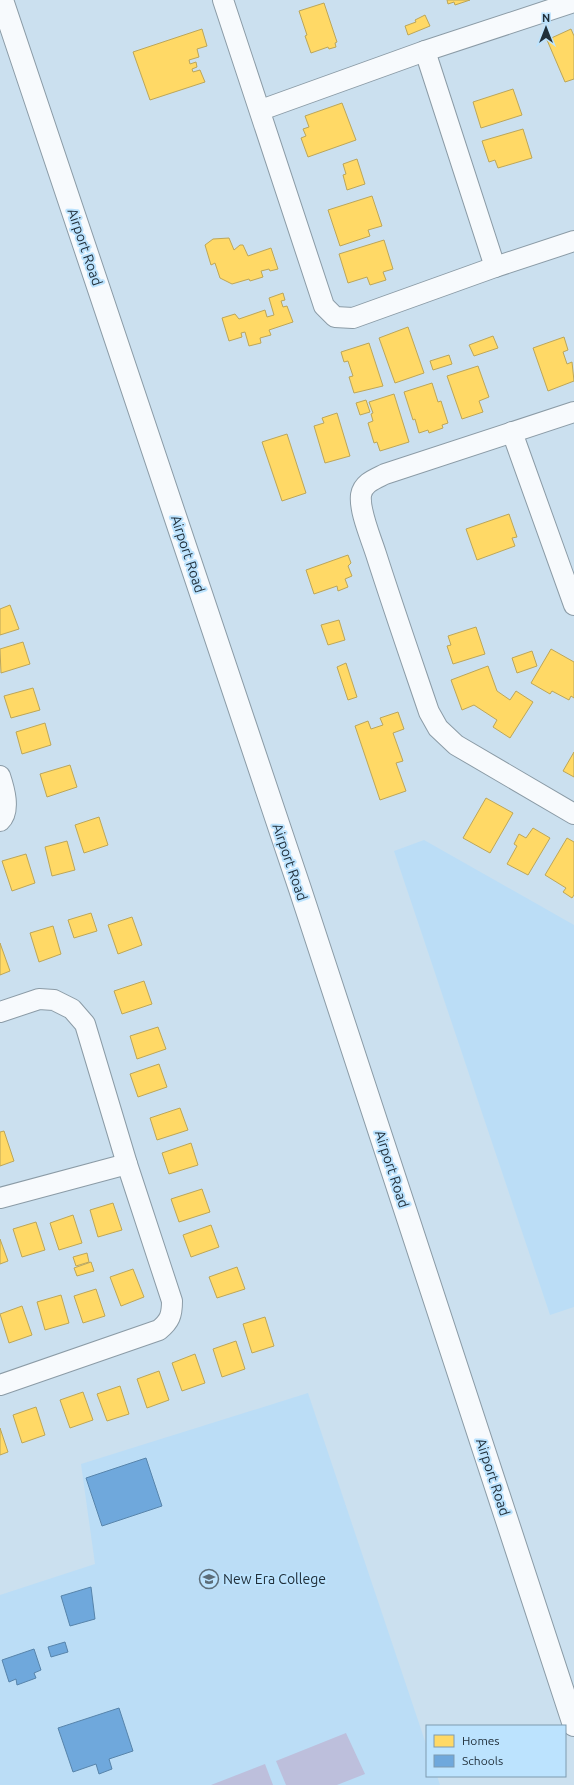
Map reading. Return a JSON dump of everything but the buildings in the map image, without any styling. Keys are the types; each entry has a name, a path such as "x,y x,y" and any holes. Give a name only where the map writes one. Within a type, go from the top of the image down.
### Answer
{"main road":[{"name":"Airport Road","path":"2,0 297,882 574,1725"}],"street":[{"path":"224,0 324,306 335,317 353,318 494,267 574,241"},
{"path":"260,110 425,51 574,2"},
{"path":"425,51 494,267"},
{"path":"574,412 385,474 364,486 361,496 363,513 426,705 438,728 456,745 574,814"},
{"path":"512,432 574,605"},
{"path":"0,776 6,804 4,818 0,821"},
{"path":"0,1012 39,999 54,1000 72,1008 85,1024 127,1164 172,1301 172,1314 167,1323 158,1330 0,1385"},
{"path":"0,1198 127,1164"}],"shaded area":[{"path":"424,840 574,925 574,1307 550,1315 394,851"},
{"name":"New Era College","path":"308,1393 426,1744 426,1777 437,1777 440,1785 0,1785 0,1595 95,1564 81,1464"},
{"path":"346,1733 365,1774 337,1785 286,1785 276,1761"},
{"path":"265,1764 273,1785 211,1785"}],"place":[{"name":"New Era College","path":"209,1579"}]}
